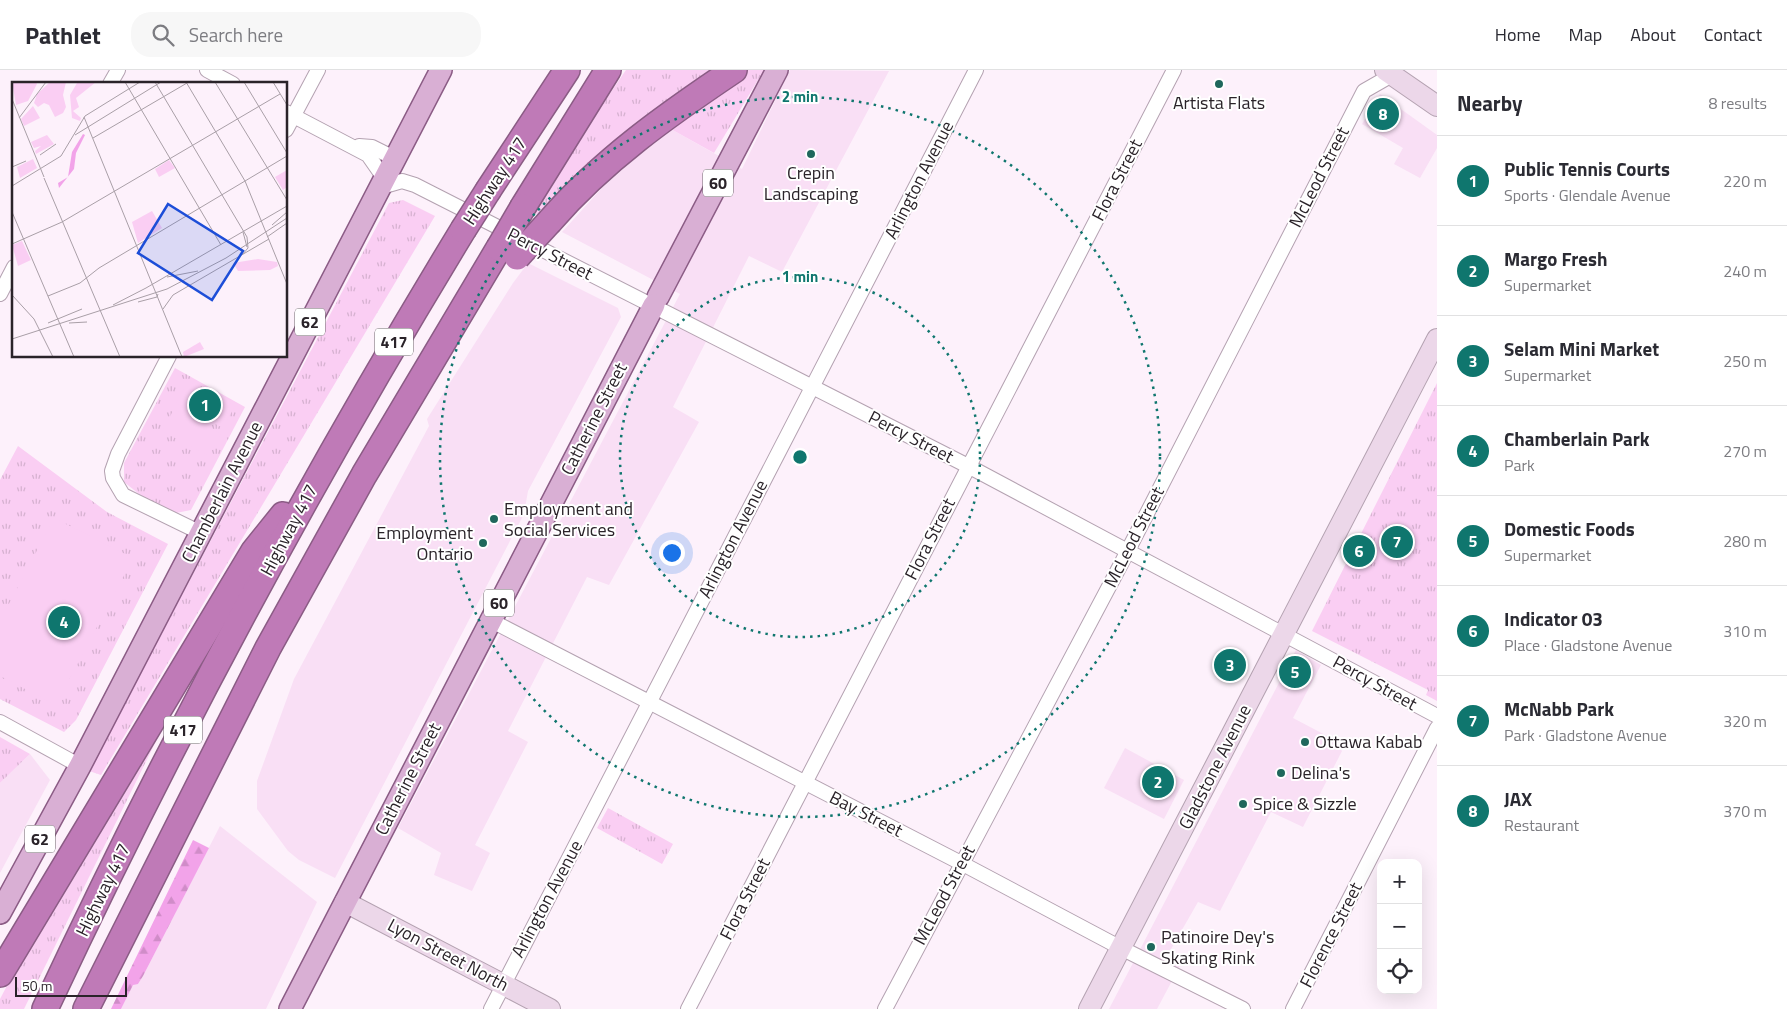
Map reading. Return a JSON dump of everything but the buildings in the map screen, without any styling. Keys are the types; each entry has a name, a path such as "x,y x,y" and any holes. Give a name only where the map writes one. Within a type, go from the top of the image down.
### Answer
{"highway":[{"name":"Highway 417","path":"45,1009 167,761 278,548 376,372 463,230 567,70"},
{"name":"417","path":"86,1009 268,648 364,475 438,352 508,253 523,207 608,70"},
{"path":"508,253 550,221 609,161 645,132 734,70"},
{"path":"0,974 254,551 330,456"}],"main road":[{"name":"Chamberlain Avenue","path":"0,913 80,766 441,70"},
{"name":"Catherine Street","path":"290,1009 490,620 777,70"},
{"path":"1388,72 1437,106"},
{"name":"Gladstone Avenue","path":"1089,1009 1437,339"},
{"name":"Lyon Street North","path":"345,902 550,1009"}],"street":[{"path":"111,82 118,70"},
{"path":"207,70 229,82"},
{"path":"318,70 290,114 368,155 381,183"},
{"name":"Arlington Avenue","path":"491,1009 976,70"},
{"name":"Flora Street","path":"688,1009 1174,70"},
{"name":"McLeod Street","path":"884,1009 1127,550 1364,91 1388,72"},
{"path":"353,146 372,147 394,158"},
{"name":"Percy Street","path":"381,183 402,181 415,185 656,301 812,387 968,466 1437,716"},
{"path":"0,294 12,271"},
{"path":"168,358 118,454 112,471 113,478 123,495 201,533"},
{"name":"Bay Street","path":"490,620 961,863 1120,948 1243,1009"},
{"path":"0,722 80,766"},
{"name":"Florence Street","path":"1293,1009 1437,728"}],"shaded area":[{"path":"790,70 889,71 782,272 749,256 673,407 699,422 609,585 587,577 508,731 528,742 475,845 490,853 472,891 434,875 441,853 398,828 680,294 562,232 602,188 669,128 742,169"},
{"path":"1380,94 1437,135 1437,148 1420,178 1394,164 1403,148 1362,124"},
{"path":"528,263 618,308 621,317 528,491 524,514 335,878 299,860 288,851 257,809 257,781 294,679 429,426 427,419 513,283"},
{"path":"1296,650 1321,665 1293,718 1333,739 1342,751 1303,827 1271,812 1220,911 1198,902 1167,956 1182,962 1157,1009 1109,1009"},
{"path":"1125,748 1184,780 1164,819 1104,788"},
{"path":"30,754 50,780 0,873 0,783"},
{"path":"220,826 317,902 266,1009 121,1009 133,984 138,984 143,976"}],"green space":[{"path":"626,70 728,70 545,219 530,210"},
{"path":"745,70 764,70 714,153 669,128"},
{"path":"403,200 435,216 101,775 89,771 389,203"},
{"path":"175,368 245,407 191,510 176,513 139,494 124,482 124,463"},
{"path":"188,381 235,406 223,428 176,403"},
{"path":"1437,383 1437,701 1426,695 1428,690 1312,631"},
{"path":"174,409 221,434 209,456 162,431"},
{"path":"18,446 107,512 168,544 76,720 64,732 0,699 0,480"},
{"path":"54,518 133,558 56,705 0,676 0,621"},
{"path":"164,725 24,1009 0,1009 0,999 21,959"},
{"path":"0,737 30,754 0,783"},
{"path":"608,808 673,844 662,864 597,828"},
{"path":"193,840 209,848 143,976 138,984 133,985 121,1009 111,1009"}],"place":[{"name":"Artista Flats","path":"1219,84"},
{"name":"JAX","path":"1383,114"},
{"name":"Crepin Landscaping","path":"811,154"},
{"name":"Public Tennis Courts","path":"205,405"},
{"name":"Employment and Social Services","path":"494,519"},
{"name":"McNabb Park","path":"1397,542"},
{"name":"Employment Ontario","path":"483,543"},
{"name":"Indicator 03","path":"1359,551"},
{"name":"Chamberlain Park","path":"64,622"},
{"name":"Selam Mini Market","path":"1230,665"},
{"name":"Domestic Foods","path":"1295,672"},
{"name":"Ottawa Kabab","path":"1305,742"},
{"name":"Delina's","path":"1281,773"},
{"name":"Margo Fresh","path":"1158,782"},
{"name":"Spice & Sizzle","path":"1243,804"},
{"name":"Patinoire Dey's Skating Rink","path":"1151,947"}]}
